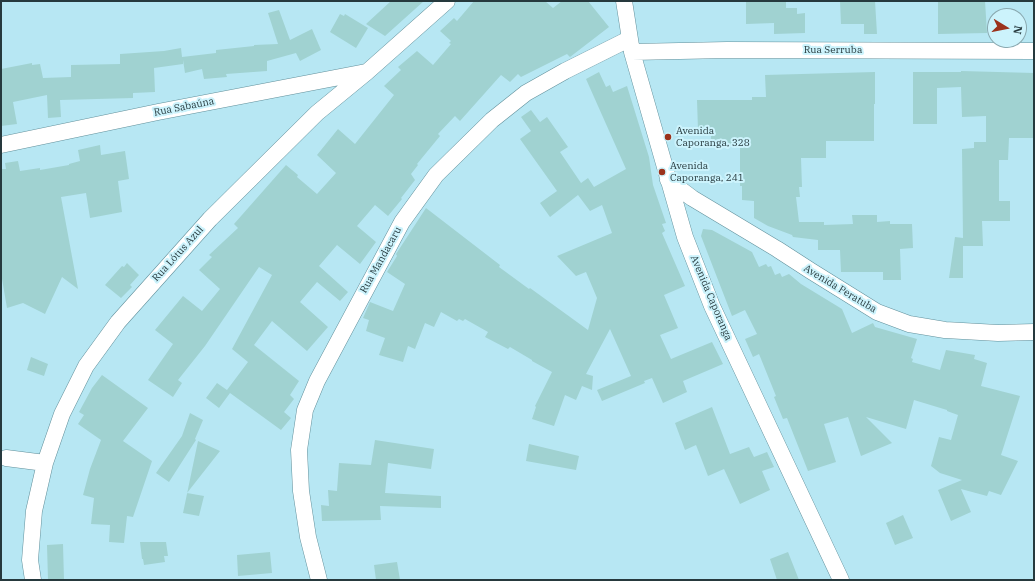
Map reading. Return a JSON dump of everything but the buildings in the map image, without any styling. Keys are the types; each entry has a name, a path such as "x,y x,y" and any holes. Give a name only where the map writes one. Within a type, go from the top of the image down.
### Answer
{"street":[{"name":"Rua Lótus Azul","path":"33,580 30,560 34,511 45,463 62,414 86,366 118,322 210,219 317,113 367,72 447,1"},
{"name":"Avenida Caporanga","path":"624,1 631,46 685,237 712,306 842,580"},
{"name":"Rua Serruba","path":"631,46 728,50 1034,51"},
{"name":"Rua Mandacaru","path":"320,580 308,537 301,491 300,450 305,410 317,381 402,222 436,175 492,120 526,93 565,71 631,46"},
{"name":"Rua Sabaúna","path":"1,145 158,112 367,72"},
{"name":"Avenida Peratuba","path":"668,180 692,198 877,312 909,324 945,330 998,333 1034,332"},
{"path":"6,458 45,463"}],"place":[{"name":"Avenida Caporanga, 328","path":"668,137"},
{"name":"Avenida Caporanga, 241","path":"662,172"}]}
